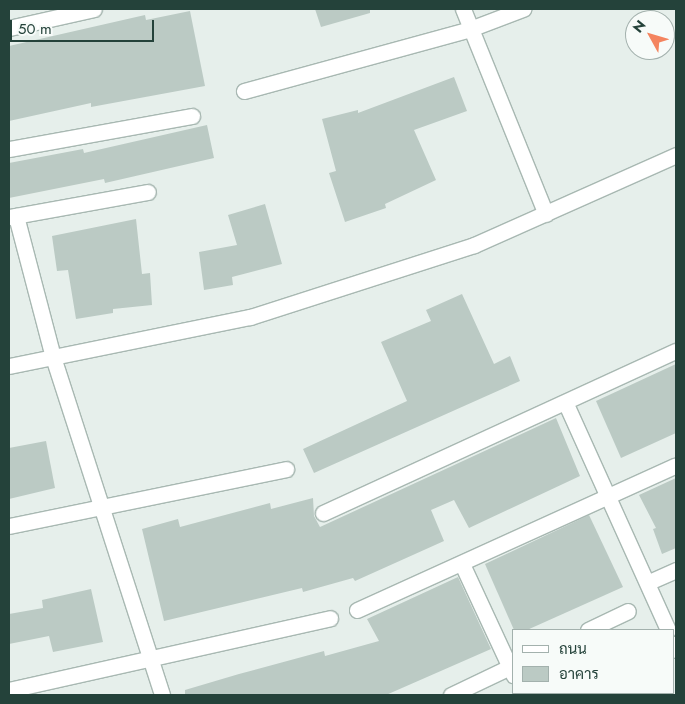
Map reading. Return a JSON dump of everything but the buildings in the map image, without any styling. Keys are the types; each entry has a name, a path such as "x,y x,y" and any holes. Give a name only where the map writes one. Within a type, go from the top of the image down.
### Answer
{"street":[{"path":"9,28 94,9"},
{"path":"463,9 546,214"},
{"path":"244,90 470,28 523,9"},
{"path":"9,149 192,116"},
{"path":"9,366 250,317 474,245 676,155"},
{"path":"148,192 12,216 52,358 162,695"},
{"path":"323,513 566,404 676,351"},
{"path":"566,404 649,582 668,629"},
{"path":"357,610 462,564 676,465"},
{"path":"9,526 286,469"},
{"path":"451,695 512,669 462,564"},
{"path":"649,582 676,570"},
{"path":"590,629 628,611"},
{"path":"9,690 330,618"}]}
